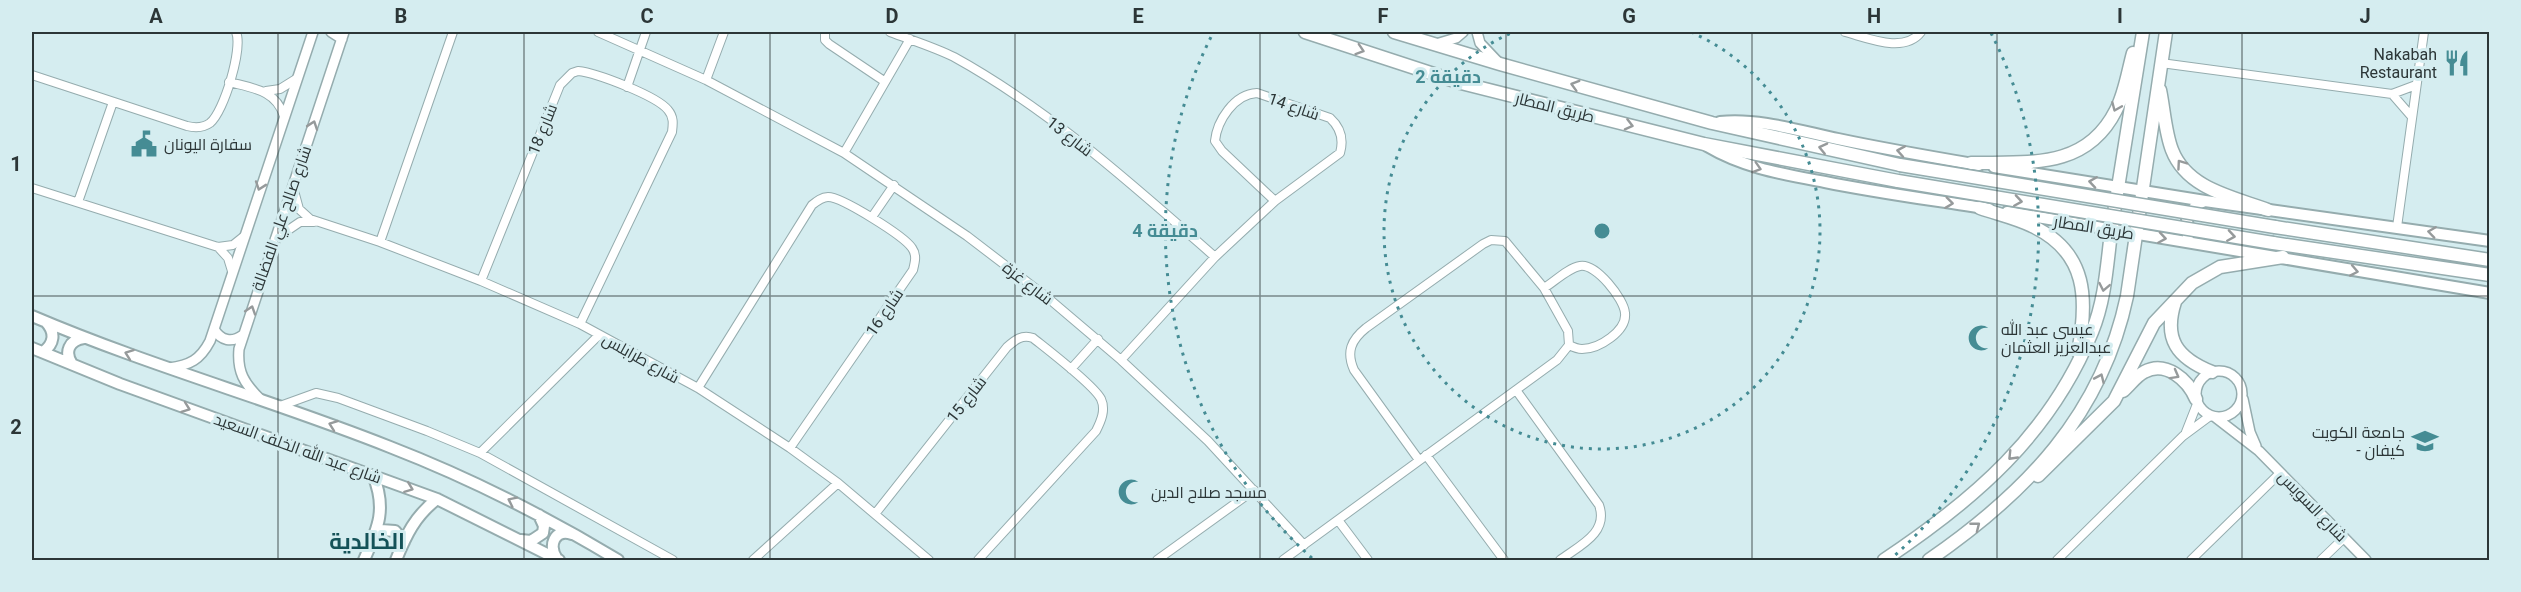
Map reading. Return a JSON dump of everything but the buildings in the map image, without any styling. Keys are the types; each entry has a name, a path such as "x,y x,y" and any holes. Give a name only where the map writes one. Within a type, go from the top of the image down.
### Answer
{"main road":[{"name":"طريق المطار","path":"1305,32 1461,83 1704,144 1898,182 2272,243 2490,275"},
{"name":"طريق المطار","path":"1394,32 1712,123 1900,165 2490,260"},
{"path":"1971,163 2040,162 2066,157 2086,147 2103,131 2117,109 2141,32"},
{"path":"1884,561 1944,519 1988,482 2027,441 2055,403 2074,370 2093,330 2105,287 2141,32"},
{"path":"2020,489 2070,429 2097,385 2122,321 2166,32"},
{"path":"2158,80 2172,149 2180,166 2192,178 2209,188 2268,210"},
{"name":"طريق المطار","path":"1712,123 1742,121 1772,125 1885,149 2062,178 2205,201 2490,241"},
{"name":"طريق المطار","path":"1704,144 1737,161 1763,170 1905,198 2112,229 2490,293"},
{"path":"2059,221 2066,218 2075,205 2074,189 2062,178"},
{"path":"2192,243 2186,227 2187,218 2197,204 2205,201"},
{"path":"1980,208 2032,226 2049,236 2062,248 2074,265 2082,285 2085,302 2083,326 2074,370"},
{"path":"2464,256 2490,254"},
{"path":"2114,400 2154,323 2192,283 2215,268 2283,257"},
{"path":"2452,270 2471,280 2490,284"},
{"path":"2176,298 2169,321 2171,337 2185,357 2197,366 2212,372"},
{"name":"شارع عبد الله الخلف السعيد","path":"32,316 166,368 389,446 456,474 538,514 618,561"},
{"path":"43,352 51,344 53,338 46,322"},
{"path":"72,364 68,356 69,347 75,340 84,338"},
{"name":"شارع عبد الله الخلف السعيد","path":"32,348 164,400 373,474 437,500 558,560"},
{"path":"1929,561 2051,466 2137,377 2152,369 2167,370 2190,386 2197,401"},
{"path":"364,561 375,534 381,504 373,474"},
{"path":"396,561 413,523 422,511 437,500"},
{"path":"521,540 531,541 543,533 544,526 538,514"},
{"path":"375,534 381,530 395,531 404,542"},
{"path":"558,560 552,552 552,542 557,535 566,532 575,534"}],"street":[{"path":"32,75 195,128 209,123 215,117 239,49 236,32"},
{"name":"شارع صالح علي الفضالة","path":"166,368 189,364 198,359 207,347 314,32"},
{"path":"331,32 343,35"},
{"path":"380,242 453,32"},
{"name":"شارع غزة","path":"598,32 706,80 844,153 967,236 1098,339 1121,360 1208,441 1304,545"},
{"path":"580,324 672,132 673,122 669,110 627,87 646,32"},
{"path":"706,80 724,32"},
{"path":"825,32 825,40 829,44 884,81"},
{"name":"شارع 13","path":"890,32 952,56 1019,96 1149,199 1215,257"},
{"path":"1434,44 1456,38 1463,32"},
{"path":"1477,32 1480,43 1500,64"},
{"path":"1845,32 1884,43 1906,43 1921,32"},
{"path":"2397,227 2424,32"},
{"name":"شارع صالح علي الفضالة","path":"261,400 244,382 240,372 238,360 243,335 343,35"},
{"path":"844,153 910,39"},
{"path":"2161,63 2392,94 2416,85"},
{"name":"شارع 18","path":"481,281 560,85 572,73 578,71 627,87"},
{"path":"264,91 280,89 296,80"},
{"path":"229,82 264,91 276,99 284,116"},
{"name":"شارع 14","path":"1121,360 1215,257 1275,201 1340,153 1341,134 1336,123 1330,118 1257,93 1250,93 1236,102 1221,119 1215,141 1222,151 1275,201"},
{"path":"2392,94 2412,117"},
{"path":"78,202 113,102"},
{"path":"292,185 299,209 315,222"},
{"path":"872,217 894,185"},
{"path":"32,188 218,247 233,245 243,237"},
{"name":"شارع 16","path":"698,388 812,205 821,198 834,198 872,217 910,246 915,256 913,270 790,448"},
{"path":"274,240 300,222 315,222"},
{"name":"شارع طرابلس","path":"315,222 380,242 481,281 580,324 698,388 790,448 838,483 929,561"},
{"path":"1283,561 1423,457 1557,360 1569,345 1568,331 1544,288 1508,244 1499,240 1491,240 1366,328 1352,341 1349,360 1354,370 1423,457 1504,561"},
{"path":"218,247 228,258 232,271"},
{"path":"1544,288 1577,266 1589,267 1604,279 1624,307 1624,324 1607,340 1581,349 1569,345"},
{"path":"214,329 217,334 227,340 243,335"},
{"path":"480,453 599,335"},
{"name":"شارع 15","path":"875,514 1013,341 1023,336 1034,338 1071,369"},
{"path":"978,561 1096,431 1101,422 1103,406 1101,399 1071,369 1098,339"},
{"path":"2183,436 2197,401 2199,382 2212,372 2230,374 2239,382 2242,392 2241,400 2234,411 2227,416 2212,416 2203,411 2197,401"},
{"path":"1516,390 1599,505 1601,512 1601,524 1595,535 1560,561"},
{"name":"شارع السويس","path":"2242,392 2250,432 2259,451"},
{"name":"شارع عبد الله الخلف السعيد","path":"280,406 316,393 338,398 480,453 673,561"},
{"path":"2057,561 2183,436 2212,416"},
{"name":"شارع السويس","path":"2212,416 2259,451 2366,561"},
{"path":"2191,561 2280,473"},
{"path":"753,561 838,483"},
{"path":"1157,561 1254,490"},
{"path":"1338,520 1368,561"},
{"path":"2321,561 2344,538"}],"place":[{"name":"Nakabah Restaurant","path":"2457,63"},
{"name":"سفارة اليونان","path":"144,144"},
{"name":"عيسى عبد الله عبدالعزيز العثمان","path":"1981,338"},
{"name":"جامعة الكويت - كيفان","path":"2425,441"},
{"name":"مسجد صلاح الدين","path":"1131,492"}],"district":[{"name":"الخالدية","path":"367,541"}]}
